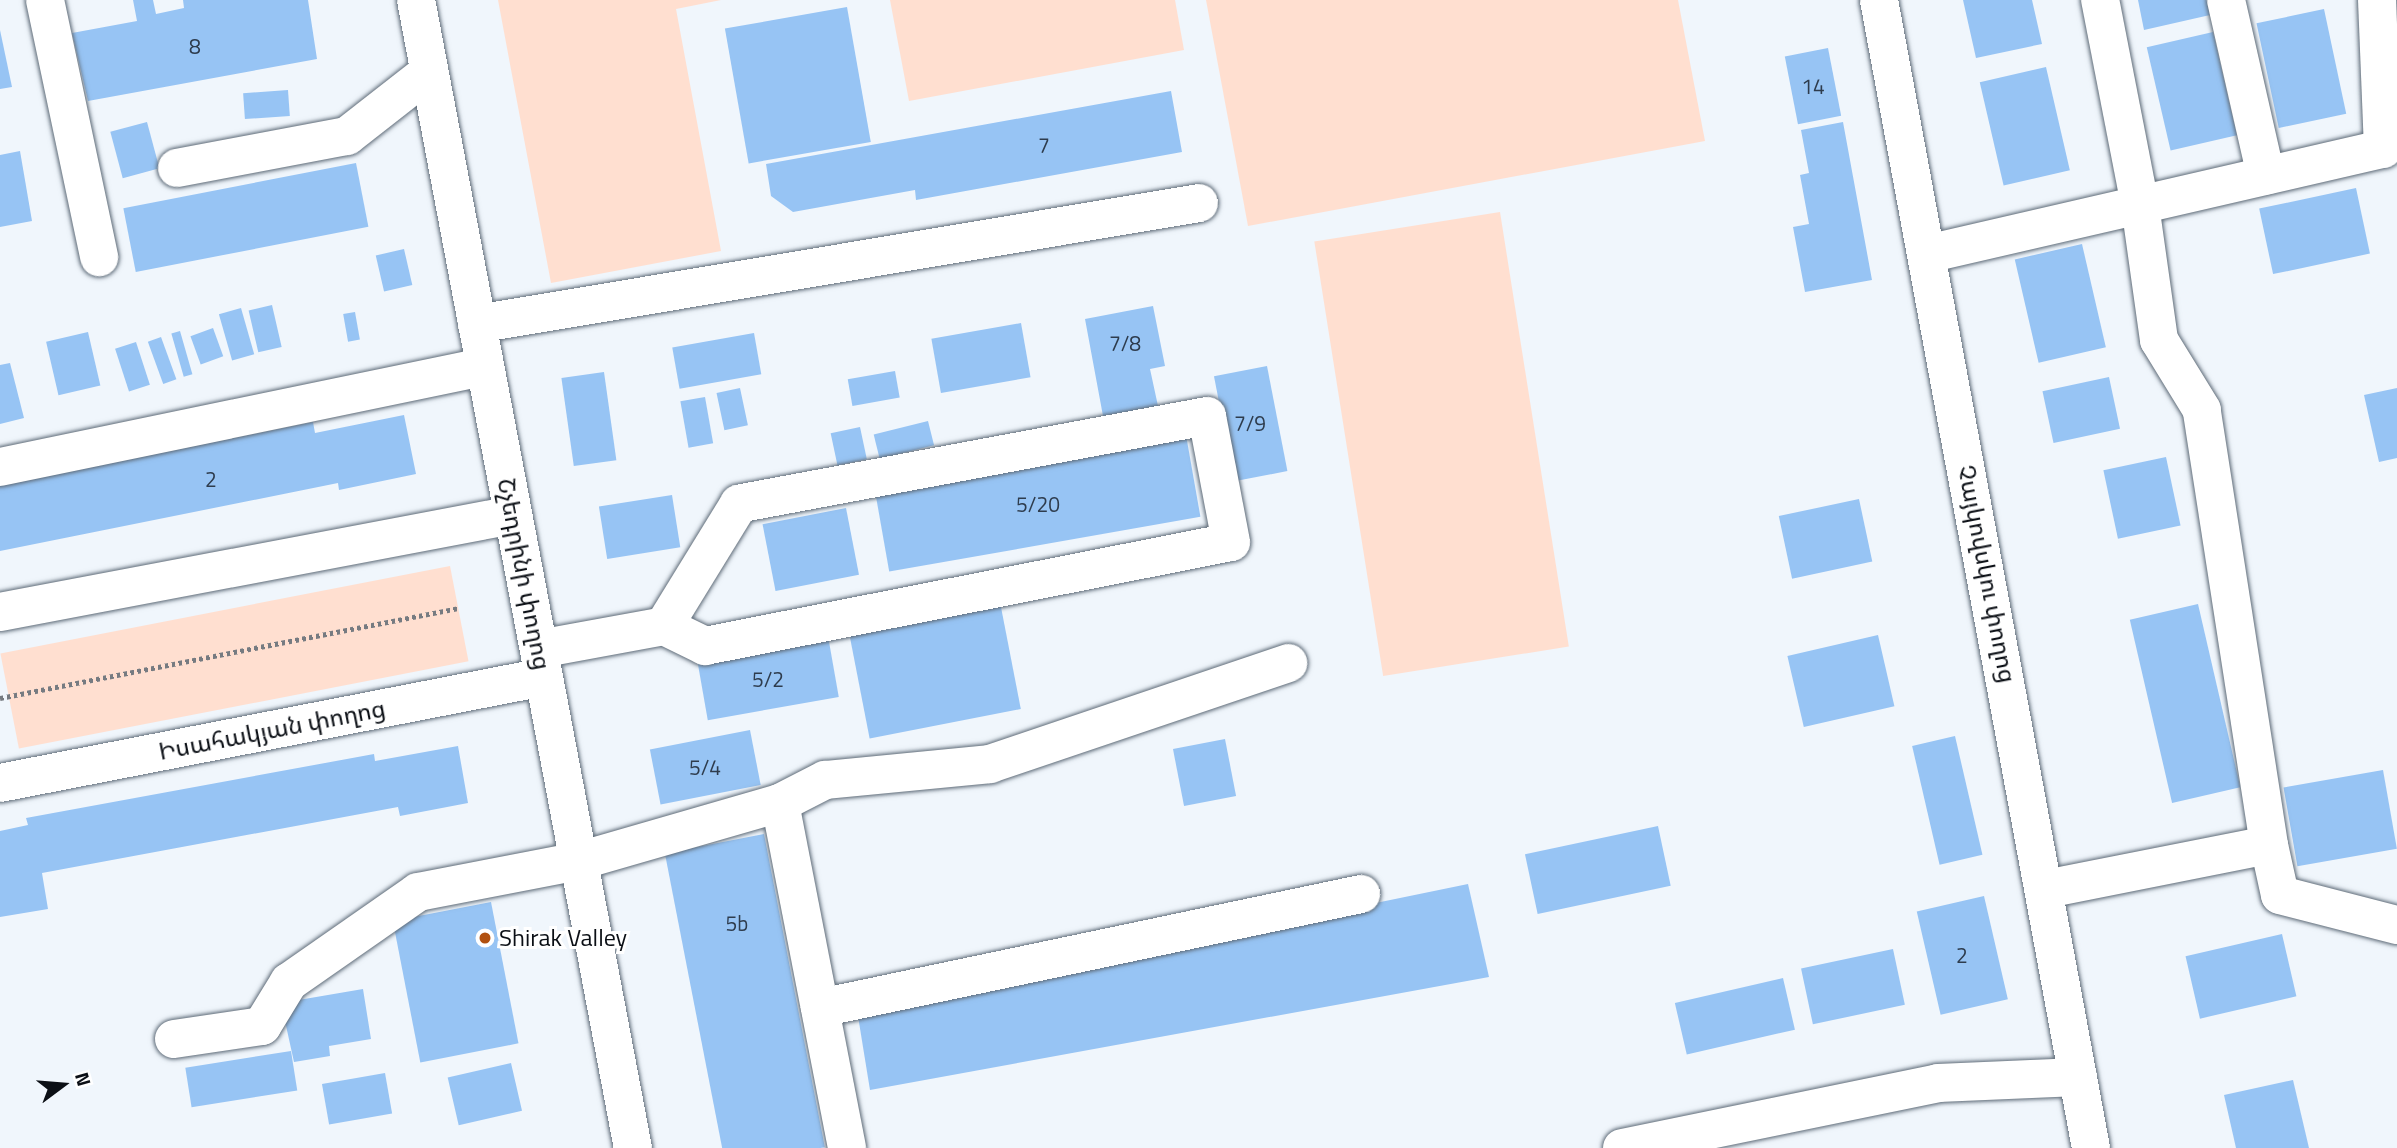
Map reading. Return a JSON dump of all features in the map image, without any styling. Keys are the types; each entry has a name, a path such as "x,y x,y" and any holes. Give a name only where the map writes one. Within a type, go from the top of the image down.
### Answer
{"street":[{"path":"45,0 99,257"},
{"name":"Շչեդրինի փողոց","path":"416,0 633,1148"},
{"name":"Չայկովսկու փողոց","path":"1879,0 2046,889 2091,1148"},
{"path":"2100,0 2140,205 2160,340 2202,410 2269,845 2280,895 2397,925"},
{"path":"2227,0 2266,177"},
{"path":"1927,254 2384,149 2380,2"},
{"path":"177,168 347,136 429,72"},
{"path":"477,324 1199,203"},
{"path":"0,467 485,367"},
{"path":"1207,416 1231,542 705,646 664,626 739,504 1207,416"},
{"path":"0,612 513,515"},
{"name":"Իսահակյան փողոց","path":"0,783 541,663 664,626"},
{"path":"174,1039 262,1026 289,982 418,892 579,861 780,803 825,780 990,764 1288,663"},
{"path":"780,803 847,1148"},
{"path":"2046,889 2269,845"},
{"path":"820,1009 1361,894"},
{"path":"1622,1148 1938,1083 2078,1077"}],"path":[{"path":"0,698 458,608"}],"shaded area":[{"path":"498,0 721,0 676,9 721,251 551,283"},
{"path":"890,0 1175,0 1184,50 909,101"},
{"path":"1206,0 1678,0 1705,141 1248,226"},
{"path":"1500,212 1569,647 1383,676 1314,241"},
{"path":"450,566 469,661 19,749 0,653"}],"building":[{"path":"133,0 153,0 156,14 184,8 183,0 308,0 317,59 88,101 72,33 137,21"},
{"path":"1963,0 2032,0 2042,44 1976,58"},
{"path":"2138,0 2207,0 2210,15 2144,30"},
{"path":"847,7 871,142 749,163 725,29"},
{"path":"2324,9 2346,114 2279,128 2257,23"},
{"path":"0,30 12,87 0,89"},
{"path":"2213,32 2237,135 2171,151 2147,47"},
{"path":"1828,48 1841,116 1798,124 1785,56"},
{"path":"2046,67 2070,170 2004,186 1980,82"},
{"path":"288,90 290,116 245,119 243,93"},
{"path":"1171,91 1182,152 916,200 915,190 793,212 771,196 766,164"},
{"path":"147,122 159,168 123,178 110,132"},
{"path":"1843,122 1872,280 1805,292 1793,227 1809,224 1800,175 1809,173 1801,130"},
{"path":"20,151 32,221 0,227 0,155"},
{"path":"356,163 368,227 136,272 123,208"},
{"path":"2356,188 2370,254 2273,274 2259,209"},
{"path":"2082,244 2106,347 2039,363 2015,260"},
{"path":"404,249 412,285 384,292 376,256"},
{"path":"272,305 282,347 258,352 249,310"},
{"path":"1153,306 1165,366 1150,369 1158,406 1103,416 1085,319"},
{"path":"241,308 254,354 232,360 219,314"},
{"path":"355,312 360,340 348,342 343,314"},
{"path":"1021,323 1031,377 941,393 931,339"},
{"path":"213,328 223,356 201,364 190,336"},
{"path":"180,331 192,374 184,377 171,333"},
{"path":"88,332 100,386 58,395 46,342"},
{"path":"754,333 761,374 680,389 672,347"},
{"path":"161,337 176,379 163,384 148,342"},
{"path":"136,342 150,385 129,392 115,349"},
{"path":"10,363 24,418 0,424 0,365"},
{"path":"1267,366 1287,471 1234,481 1214,376"},
{"path":"895,371 900,398 852,406 848,379"},
{"path":"604,372 616,460 574,466 561,378"},
{"path":"2109,377 2120,429 2054,443 2042,391"},
{"path":"740,388 748,425 724,430 717,393"},
{"path":"2397,388 2397,458 2379,462 2364,395"},
{"path":"705,397 713,443 689,448 680,401"},
{"path":"404,415 416,474 339,490 338,483 0,551 0,485 313,422 315,433"},
{"path":"928,421 934,445 880,459 874,435"},
{"path":"860,427 867,459 838,466 831,433"},
{"path":"1186,435 1200,517 889,572 875,490"},
{"path":"2166,457 2181,525 2118,539 2103,470"},
{"path":"672,495 680,547 607,559 599,507"},
{"path":"1859,499 1872,562 1792,579 1779,516"},
{"path":"846,508 859,575 776,591 763,524"},
{"path":"1000,602 1021,709 870,738 849,631"},
{"path":"2198,604 2240,787 2172,803 2130,620"},
{"path":"1878,635 1894,706 1804,727 1787,656"},
{"path":"828,636 839,697 708,720 697,659"},
{"path":"750,730 761,785 661,804 650,749"},
{"path":"1955,736 1982,855 1940,865 1912,746"},
{"path":"1225,739 1236,796 1184,806 1173,749"},
{"path":"458,746 468,803 400,816 398,807 42,873 48,909 0,917 0,831 28,825 26,818 374,754 375,761"},
{"path":"2383,770 2397,849 2297,866 2284,788"},
{"path":"1658,826 1671,886 1538,914 1525,854"},
{"path":"764,834 825,1147 722,1148 665,853"},
{"path":"1468,884 1489,977 870,1090 857,1010"},
{"path":"1984,896 2008,999 1941,1015 1917,912"},
{"path":"491,902 518,1043 420,1062 393,921"},
{"path":"2282,934 2296,996 2200,1019 2186,956"},
{"path":"1893,949 1905,1005 1813,1024 1801,969"},
{"path":"1783,978 1795,1030 1687,1055 1675,1003"},
{"path":"363,989 371,1039 329,1046 330,1056 294,1062 281,1003"},
{"path":"291,1051 297,1091 192,1107 185,1068"},
{"path":"511,1063 522,1111 459,1125 448,1078"},
{"path":"385,1073 392,1113 329,1124 322,1084"},
{"path":"2293,1080 2309,1148 2236,1148 2224,1095"}],"place":[{"name":"Shirak Valley","path":"485,938"}]}
